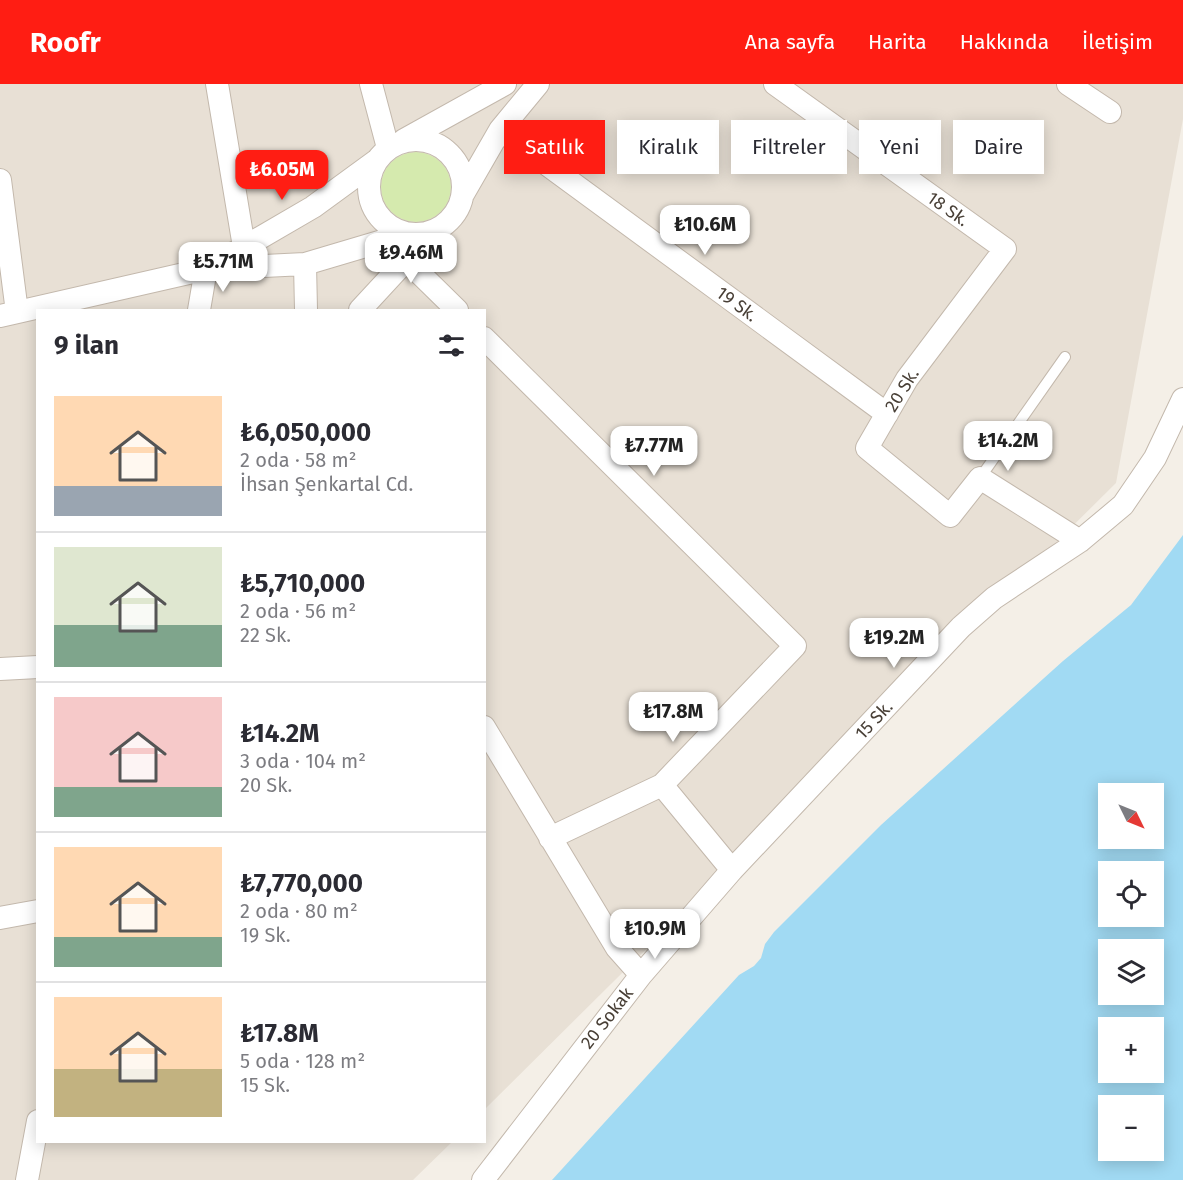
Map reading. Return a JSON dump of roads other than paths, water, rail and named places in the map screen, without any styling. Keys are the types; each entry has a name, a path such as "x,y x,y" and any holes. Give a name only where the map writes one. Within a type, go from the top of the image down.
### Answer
{"street":[{"path":"217,84 244,247"},
{"path":"371,84 389,150"},
{"path":"206,269 313,207 389,150 505,84"},
{"path":"361,309 433,231 446,223 457,211 462,196 500,130 538,84"},
{"name":"18 Sk.","path":"775,84 1005,249"},
{"path":"1068,84 1110,112"},
{"name":"19 Sk.","path":"500,130 887,414"},
{"path":"406,234 380,219 372,206 368,191 369,176 389,150 419,139 435,143 448,152 458,165 463,180 462,196"},
{"path":"0,180 9,314 206,269 305,264 406,234 433,231"},
{"name":"20 Sk.","path":"980,478 950,516 867,448 907,379 1005,249"},
{"path":"406,260 456,309"},
{"path":"305,264 306,309"},
{"path":"200,309 206,269"},
{"path":"486,340 795,646 662,784 550,838"},
{"name":"15 Sk.","path":"641,975 732,870 978,612 1011,585 1103,525 1140,483 1183,399"},
{"path":"980,478 1080,541"},
{"path":"0,669 36,667"},
{"name":"20 Sokak","path":"483,1180 641,975 617,948 486,730"},
{"path":"662,784 732,870"},
{"path":"0,918 36,911"},
{"path":"27,1180 36,1132"}],"lane":[{"path":"980,478 1065,357"}],"water":[{"path":"1183,535 1183,1180 552,1180 739,975 754,966 761,958 765,944 774,932 881,825 1063,661 1131,605"}]}
